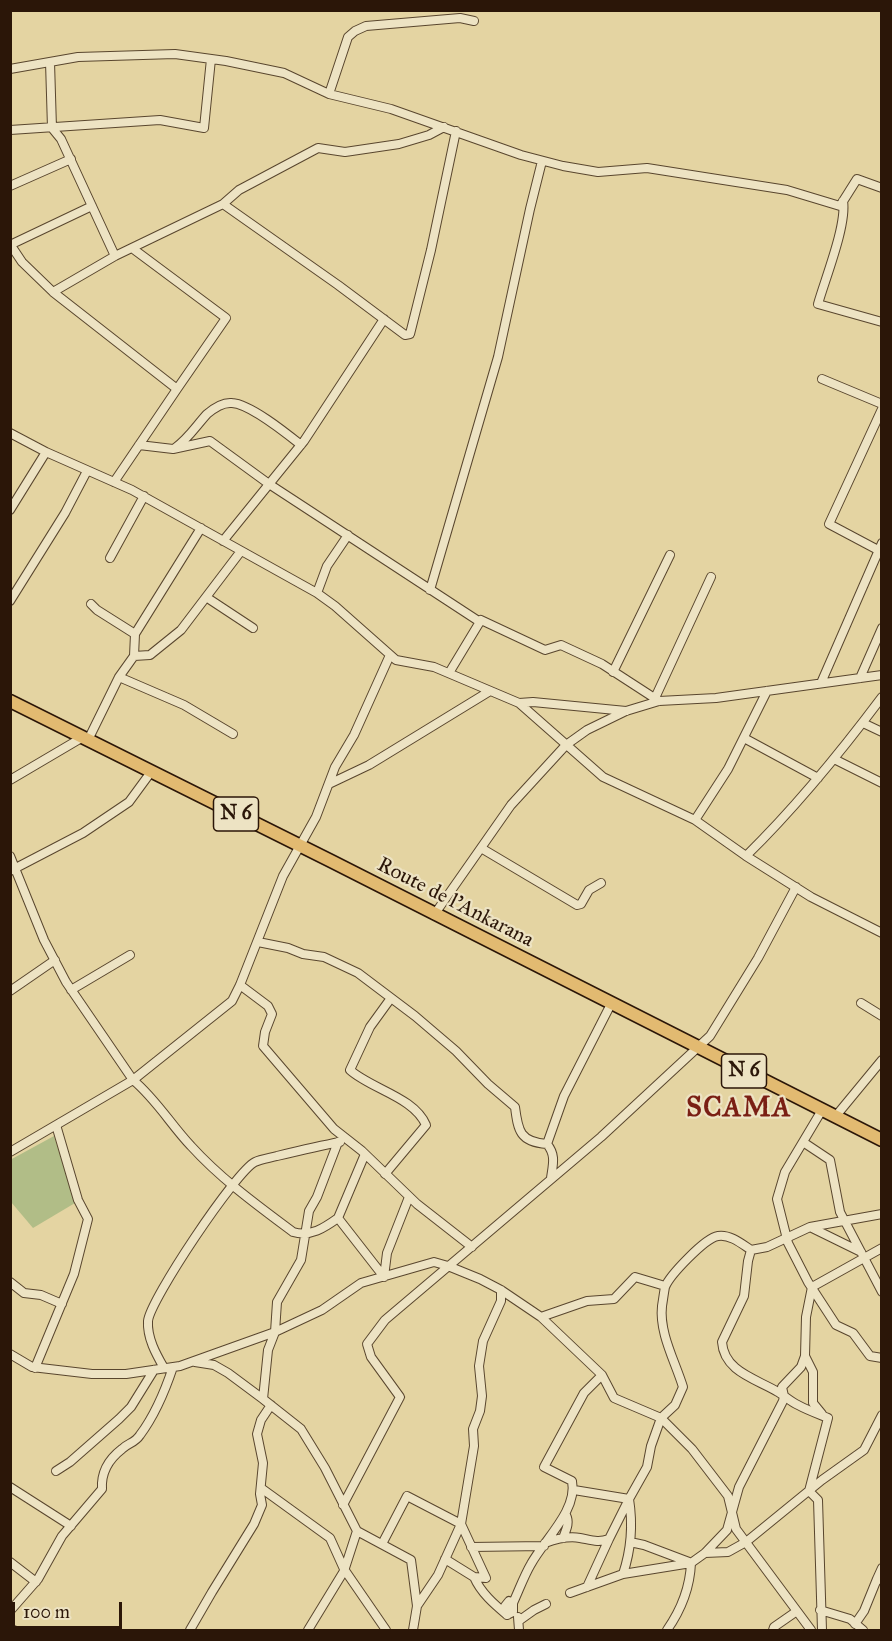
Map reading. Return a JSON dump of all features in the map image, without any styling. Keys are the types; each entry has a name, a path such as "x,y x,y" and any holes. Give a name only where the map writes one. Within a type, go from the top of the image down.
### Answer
{"main road":[{"name":"Route de l'Ankarana","path":"10,701 882,1140"}],"street":[{"path":"329,94 348,37 355,31 366,26 423,21 460,18 474,21"},
{"path":"10,69 78,57 175,54 284,73 329,94 391,109 542,161 598,172 647,168 787,190 840,206 857,179 882,188"},
{"path":"10,130 160,120 204,128 211,59"},
{"path":"50,62 52,128 61,139 71,159 115,256"},
{"path":"53,292 115,256 223,204 239,190 318,148 345,152 399,144 429,135 444,127"},
{"path":"223,204 405,335 410,334 431,250 456,131"},
{"path":"10,186 71,159"},
{"path":"430,590 498,357 542,161"},
{"path":"843,201 844,209 834,251 818,304 882,322"},
{"path":"92,206 11,245 22,262 53,292 177,389"},
{"path":"114,482 226,318 132,248"},
{"path":"223,541 301,445 384,319"},
{"path":"822,379 882,404"},
{"path":"173,449 185,441 208,414 218,406 230,402 242,404 301,445"},
{"path":"821,683 880,546 829,524 882,409"},
{"path":"10,433 46,452 144,496 316,593 335,606 396,660 434,668 519,703 603,777 695,820 746,856 796,887 882,933"},
{"path":"139,445 173,449 210,441 269,484 480,622 481,620 545,650 561,645 614,672 657,700"},
{"path":"10,510 46,452"},
{"path":"10,601 65,513 87,471"},
{"path":"110,558 144,496"},
{"path":"10,780 85,738 119,677 134,656 135,634 201,528"},
{"path":"316,593 327,566 348,535"},
{"path":"134,656 150,655 181,630 241,551"},
{"path":"614,672 670,555"},
{"path":"657,700 711,578"},
{"path":"206,597 253,628"},
{"path":"91,604 135,634"},
{"path":"448,674 480,622"},
{"path":"860,678 882,628"},
{"path":"10,1152 133,1080 226,1007 240,985 283,876 316,817 335,768 354,735 390,655"},
{"path":"434,915 511,805 566,745 587,730 626,711 657,700 716,698 882,675"},
{"path":"119,677 184,705 233,734"},
{"path":"329,784 369,765 490,691"},
{"path":"695,820 728,769 767,691"},
{"path":"746,856 818,778 882,697"},
{"path":"519,703 533,702 626,711"},
{"path":"863,723 882,732"},
{"path":"744,738 818,778"},
{"path":"834,759 882,783"},
{"path":"14,869 83,833 129,802 152,772"},
{"path":"481,848 577,905 581,904 590,890 601,883"},
{"path":"10,856 44,940 71,990 133,1080 146,1091 190,1145 232,1187 293,1232 306,1234 318,1232 339,1218 365,1154"},
{"path":"343,1505 400,1397 371,1357 367,1344 385,1320 601,1137 710,1036 758,958 796,887"},
{"path":"258,942 324,957 358,973 456,1051 488,1084 515,1107 518,1128 523,1136 534,1144 546,1144"},
{"path":"71,990 130,955"},
{"path":"10,991 55,960"},
{"path":"240,985 268,1006 272,1014 265,1032 263,1046 334,1129 365,1154 409,1197 472,1247"},
{"path":"385,1174 426,1125 423,1119 399,1098 350,1070 370,1027 391,998"},
{"path":"861,1003 882,1016"},
{"path":"546,1144 564,1096 611,1004"},
{"path":"835,1117 882,1060"},
{"path":"822,1110 784,1172 777,1199 787,1238 812,1287 836,1325 853,1334 870,1356 882,1358"},
{"path":"35,1368 74,1274 88,1219 78,1200 56,1125"},
{"path":"164,1368 150,1339 148,1319 163,1288 195,1235 232,1187 253,1162 348,1140"},
{"path":"263,1399 268,1350 275,1332 277,1302 301,1260 309,1211 317,1197 338,1142"},
{"path":"803,1142 830,1160 840,1212 882,1292"},
{"path":"546,1144 554,1156 551,1178"},
{"path":"384,1277 387,1253 409,1197"},
{"path":"587,1587 647,1467 651,1446 661,1418 675,1405 683,1387 663,1329 662,1306 665,1286 692,1254 707,1240 719,1235 729,1237 751,1250 767,1246 810,1227 882,1214"},
{"path":"339,1218 384,1277"},
{"path":"810,1227 863,1256"},
{"path":"570,1593 623,1574 691,1563 705,1553 727,1530 739,1487 784,1396 782,1387 801,1367 805,1356 806,1317 812,1287 863,1256 882,1248"},
{"path":"751,1250 744,1296 722,1342 722,1351 731,1365 746,1377 784,1396 796,1405 828,1418"},
{"path":"10,1354 35,1368 92,1374 126,1374 173,1367 275,1332 322,1310 361,1283 434,1262 448,1266 501,1290 541,1317 602,1375 614,1398 661,1418 692,1449 728,1496 736,1529 811,1630"},
{"path":"541,1317 587,1301 614,1299 635,1277 665,1286"},
{"path":"10,1282 24,1293 41,1295 62,1304"},
{"path":"417,1606 438,1575 461,1524 474,1446 474,1429 482,1396 479,1366 483,1341 501,1301 501,1290"},
{"path":"805,1356 813,1372 813,1403 828,1418"},
{"path":"193,1361 214,1365 228,1372 301,1429 325,1468 357,1531 411,1560 417,1606 413,1630"},
{"path":"10,1611 36,1581 62,1536 102,1489 101,1476 112,1458 124,1447 134,1443 141,1435 157,1408 173,1367"},
{"path":"56,1471 70,1462 131,1407 154,1370"},
{"path":"510,1614 505,1606 509,1601 513,1603 530,1565 566,1515 574,1490 572,1481 544,1467 584,1393 602,1375"},
{"path":"190,1630 254,1524 262,1505 263,1463 257,1434 261,1420 270,1405"},
{"path":"705,1553 728,1552 746,1542 864,1450 882,1415"},
{"path":"809,1491 828,1418"},
{"path":"10,1486 71,1526"},
{"path":"261,1488 330,1538 344,1569 386,1630"},
{"path":"574,1490 629,1499"},
{"path":"809,1491 818,1500 822,1630"},
{"path":"382,1544 407,1496 461,1524 486,1578 474,1577 445,1559"},
{"path":"623,1574 632,1519 629,1499"},
{"path":"563,1538 568,1520 566,1515"},
{"path":"567,1527 576,1538"},
{"path":"308,1630 344,1569 357,1531"},
{"path":"471,1547 544,1545 563,1538 601,1542 609,1539"},
{"path":"630,1542 691,1563"},
{"path":"10,1562 36,1581"},
{"path":"667,1630 677,1617 686,1593 691,1576 691,1563"},
{"path":"855,1624 864,1611 882,1568"},
{"path":"474,1577 486,1596 520,1620"},
{"path":"519,1630 520,1620 546,1604"},
{"path":"820,1610 850,1619 863,1630"},
{"path":"773,1630 797,1611"}],"green space":[{"path":"54,1136 75,1203 33,1228 11,1202 10,1160"}],"district":[{"name":"SCAMA","path":"739,1109"}]}
